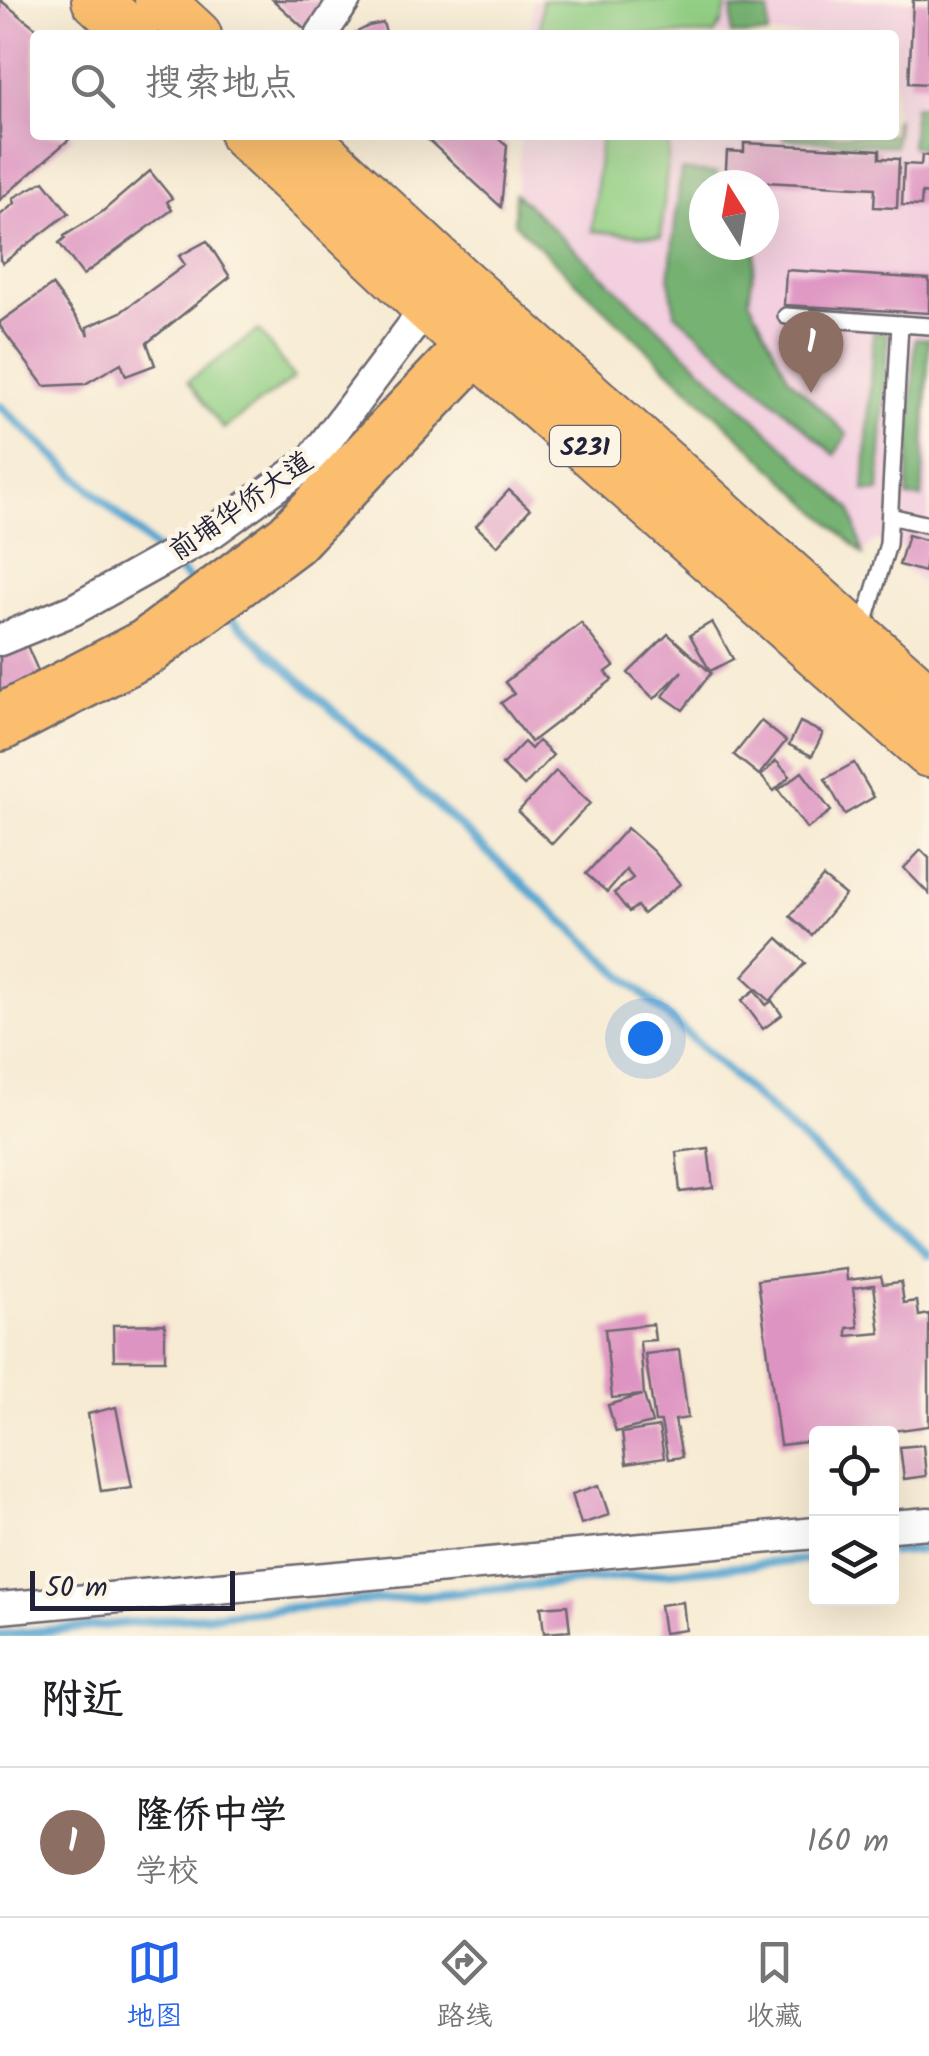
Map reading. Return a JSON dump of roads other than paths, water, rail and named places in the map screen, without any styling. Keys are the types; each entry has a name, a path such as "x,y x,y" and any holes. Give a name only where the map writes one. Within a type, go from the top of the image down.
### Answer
{"highway":[{"path":"0,723 147,647 290,539 474,347"}],"main road":[{"path":"96,0 129,30"},
{"path":"159,0 191,30"},
{"name":"S231","path":"249,140 427,307 929,753"},
{"name":"S231","path":"308,140 456,278 929,699"}],"street":[{"path":"324,30 345,0"},
{"name":"前埔华侨大道","path":"0,640 74,610 211,533 311,461 427,307"},
{"path":"899,1525 929,1523"},
{"path":"0,1608 809,1534"}],"lane":[{"path":"786,316 929,326"},
{"path":"860,637 888,544 900,324"},
{"path":"890,516 929,526"}],"waterway":[{"path":"0,406 197,587"},
{"path":"226,613 929,1255"},
{"path":"899,1551 929,1549"},
{"path":"0,1635 809,1560"}],"place":[{"name":"隆侨中学","path":"811,393"}]}
